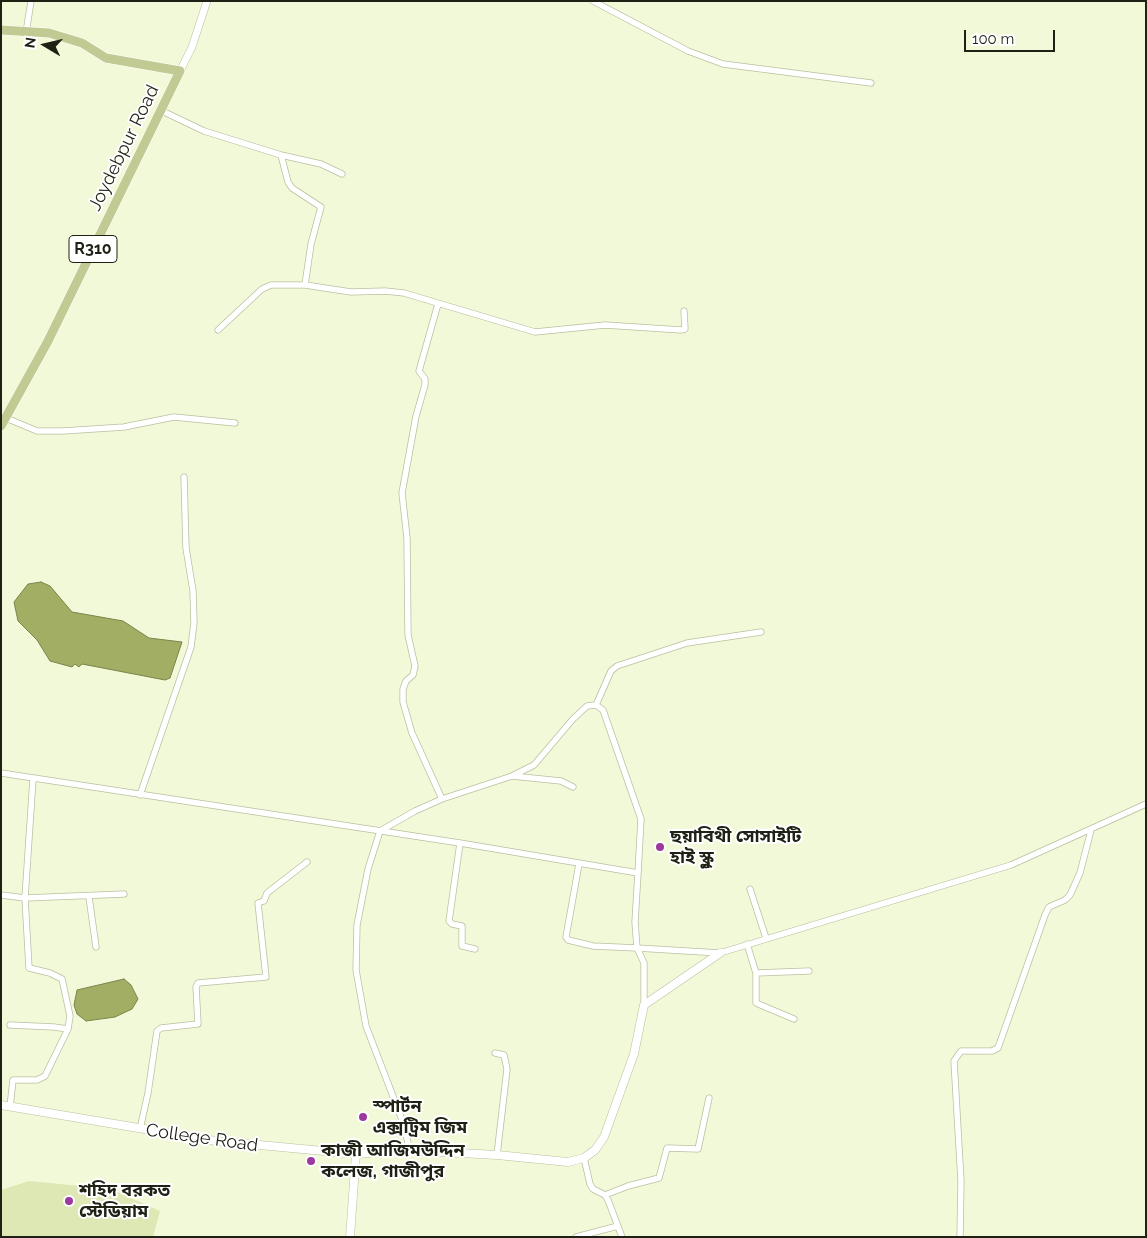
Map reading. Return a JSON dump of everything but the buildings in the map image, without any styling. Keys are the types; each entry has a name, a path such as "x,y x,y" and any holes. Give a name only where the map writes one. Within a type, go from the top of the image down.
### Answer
{"main road":[{"path":"1,30 48,33 82,43 106,58 180,71"},
{"name":"Joydebpur Road","path":"4,422 48,341 180,71"},
{"path":"584,1158 595,1150 604,1137 634,1054 644,1005 720,953"},
{"name":"College Road","path":"1,1105 216,1141 356,1154 404,1150 497,1155 568,1162 584,1158"},
{"path":"350,1237 356,1154"}],"street":[{"path":"26,32 30,1"},
{"path":"180,71 192,47 207,1"},
{"path":"593,1 688,51 724,64 871,83"},
{"path":"160,110 204,131 281,155 321,164 342,174"},
{"path":"281,155 288,182 292,188 321,207 311,244 306,285"},
{"path":"218,330 262,289 271,285 306,285 351,292 385,290 404,293 535,332 605,325 681,330 685,329 684,311"},
{"path":"438,304 419,371 425,379 425,385 416,416 402,493 408,538 408,635 415,666 413,675 406,681 403,689 403,702 412,733 442,799"},
{"path":"4,422 37,430 63,431 124,427 174,417 234,423"},
{"path":"140,795 192,639 194,591 186,548 184,477"},
{"path":"596,705 611,671 617,666 687,643 761,632"},
{"path":"404,1150 408,1143 404,1125 366,1026 356,970 357,925 368,869 380,831 415,810 512,776 534,765 573,719 587,706 596,705 603,710 641,820 634,922 637,948 644,963 644,1005"},
{"path":"1,773 460,843 638,874"},
{"path":"512,776 561,781 573,787"},
{"path":"10,1107 13,1080 37,1080 45,1076 68,1029 70,1016 62,979 50,973 29,968 25,898 33,779"},
{"path":"579,864 566,937 568,940 593,946 720,953 1011,865 1146,804"},
{"path":"960,1237 961,1182 954,1061 961,1051 992,1051 998,1048 1045,915 1049,907 1070,895 1080,873 1091,830"},
{"path":"460,843 449,921 452,924 462,926 462,946 474,949"},
{"path":"140,1129 148,1093 157,1031 161,1028 198,1024 200,1022 196,987 198,983 266,977 258,903 264,901 267,893 307,862"},
{"path":"750,889 766,938"},
{"path":"1,895 25,898 89,897 124,894"},
{"path":"89,897 96,947"},
{"path":"747,944 756,973 756,1003 794,1019"},
{"path":"756,973 809,971"},
{"path":"10,1025 68,1029"},
{"path":"495,1053 504,1056 507,1069 497,1155"},
{"path":"605,1195 628,1186 659,1178 667,1148 698,1149 709,1098"},
{"path":"584,1158 590,1184 593,1189 605,1195 622,1237"},
{"path":"576,1237 618,1226"}],"shaded area":[{"path":"41,582 50,586 72,612 123,621 149,638 182,642 170,678 165,680 82,664 79,667 75,664 72,667 50,661 37,640 18,621 14,602 28,584"},
{"path":"124,979 131,985 138,999 132,1009 115,1017 86,1021 77,1014 74,1005 77,990"},
{"name":"শহিদ বরকত স্টেডিয়াম","path":"29,1181 111,1189 160,1211 153,1237 1,1237 1,1190"}],"place":[{"name":"ছয়াবিথী সোসাইটি হাই স্কুল","path":"660,847"},
{"name":"স্পার্টন এক্সট্রিম জিম","path":"363,1117"},
{"name":"কাজী আজিমউদ্দিন কলেজ, গাজীপুর","path":"311,1161"},
{"name":"শহিদ বরকত স্টেডিয়াম","path":"69,1201"}]}
